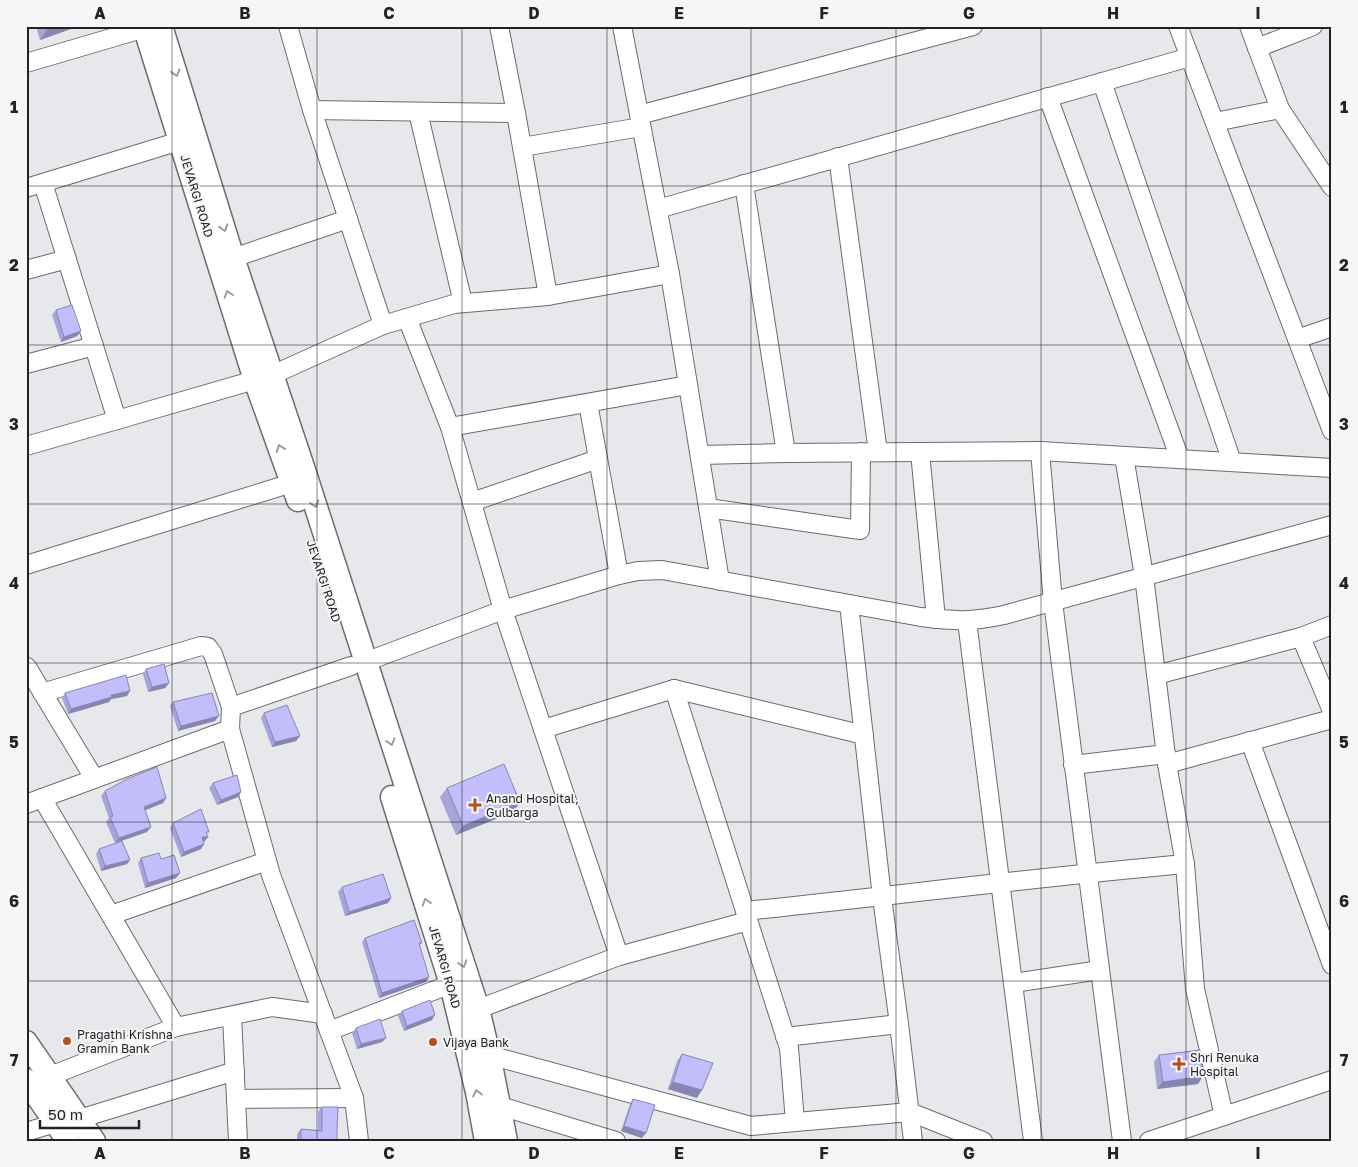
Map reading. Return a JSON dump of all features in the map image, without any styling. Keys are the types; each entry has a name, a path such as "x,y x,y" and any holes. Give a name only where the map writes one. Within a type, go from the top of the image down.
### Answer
{"main road":[{"name":"JEVARGI ROAD","path":"151,27 180,141 264,378 292,484 358,664 451,984 477,1092 486,1141"},
{"path":"151,27 234,258 264,378 303,467 358,664 478,1009 506,1141"},
{"path":"26,1042 94,1141"},
{"path":"26,1080 61,1132"}],"street":[{"path":"288,26 312,110 383,324"},
{"path":"499,26 548,296"},
{"path":"522,147 640,121 973,26"},
{"path":"1178,26 1332,430"},
{"path":"1249,26 1280,109 1332,187"},
{"path":"1258,48 1313,26"},
{"path":"26,63 151,27"},
{"path":"621,27 670,274 720,581"},
{"path":"658,209 1190,57"},
{"path":"1102,82 1232,462"},
{"path":"1048,97 1180,459"},
{"path":"1214,122 1280,109"},
{"path":"312,110 516,113"},
{"path":"418,112 464,303"},
{"path":"26,188 180,141"},
{"path":"708,508 860,530 870,452 838,158"},
{"path":"43,184 117,420"},
{"path":"744,184 786,453"},
{"path":"234,258 348,219"},
{"path":"26,270 67,259"},
{"path":"26,446 264,378 383,324 454,304 548,296 670,274"},
{"path":"407,318 450,427 503,610 619,956"},
{"path":"1297,339 1332,327"},
{"path":"26,364 94,346"},
{"path":"450,427 688,385"},
{"path":"588,403 619,575"},
{"path":"700,455 1040,451 1332,468"},
{"path":"1040,451 1053,602 1122,1141"},
{"path":"920,452 936,619"},
{"path":"1124,456 1144,576 1166,759 1185,864 1195,989 1224,1116"},
{"path":"472,502 598,459"},
{"path":"26,565 292,484"},
{"path":"231,707 358,664 503,610 619,575 662,570 936,619 967,621 1004,615 1332,525"},
{"path":"848,604 913,1141"},
{"path":"967,621 1033,1141"},
{"path":"1156,675 1301,637 1332,626"},
{"path":"1301,637 1332,711"},
{"path":"42,693 201,646 208,647 213,654 231,707 230,729 270,875 354,1098 359,1141"},
{"path":"26,667 94,778"},
{"path":"543,729 674,689 864,735"},
{"path":"674,689 789,1048 795,1122"},
{"path":"1074,765 1166,759 1250,741 1332,719"},
{"path":"176,1027 111,915 34,801 230,729"},
{"path":"1250,741 1332,965"},
{"path":"111,915 267,861"},
{"path":"478,1009 619,956 746,916 1000,882 1087,872 1185,864"},
{"path":"1013,983 1100,970"},
{"path":"50,1076 176,1027 272,1007 326,1022 451,984"},
{"path":"232,1016 238,1141"},
{"path":"785,1037 899,1024"},
{"path":"489,1055 751,1126 910,1112 983,1141"},
{"path":"79,1118 234,1071"},
{"path":"1149,1141 1332,1080"},
{"path":"236,1099 354,1098"},
{"path":"500,1106 616,1141"},
{"path":"26,1132 61,1132"}],"building":[{"path":"46,26 58,26 47,30"},
{"path":"72,305 81,331 64,337 56,310"},
{"path":"164,664 169,683 152,687 146,669"},
{"path":"126,675 130,691 111,695 112,697 71,709 65,693"},
{"path":"212,693 219,716 181,726 173,702"},
{"path":"287,705 300,736 275,742 264,713"},
{"path":"504,764 520,802 463,826 447,788"},
{"path":"157,767 166,798 144,807 151,827 119,838 110,817 113,816 105,791 127,779"},
{"path":"237,775 241,792 221,800 213,783"},
{"path":"201,809 209,832 206,832 208,837 202,837 204,844 184,852 173,823"},
{"path":"122,841 130,860 105,866 99,849"},
{"path":"159,853 161,859 174,855 180,873 148,883 141,858"},
{"path":"383,874 391,898 349,912 342,887"},
{"path":"414,920 422,943 419,943 429,977 382,993 365,938"},
{"path":"430,1000 435,1015 407,1026 402,1011"},
{"path":"380,1019 386,1038 361,1044 356,1028"},
{"path":"1200,1050 1203,1076 1163,1082 1159,1055"},
{"path":"682,1054 713,1063 702,1090 673,1082"},
{"path":"633,1099 655,1105 646,1133 624,1126"},
{"path":"322,1107 338,1107 337,1141 301,1141 301,1129 322,1131"}],"place":[{"name":"Anand Hospital, Gulbarga","path":"475,805"},
{"name":"Pragathi Krishna Gramin Bank","path":"67,1041"},
{"name":"Vijaya Bank","path":"433,1042"},
{"name":"Shri Renuka Hospital","path":"1179,1064"}]}
